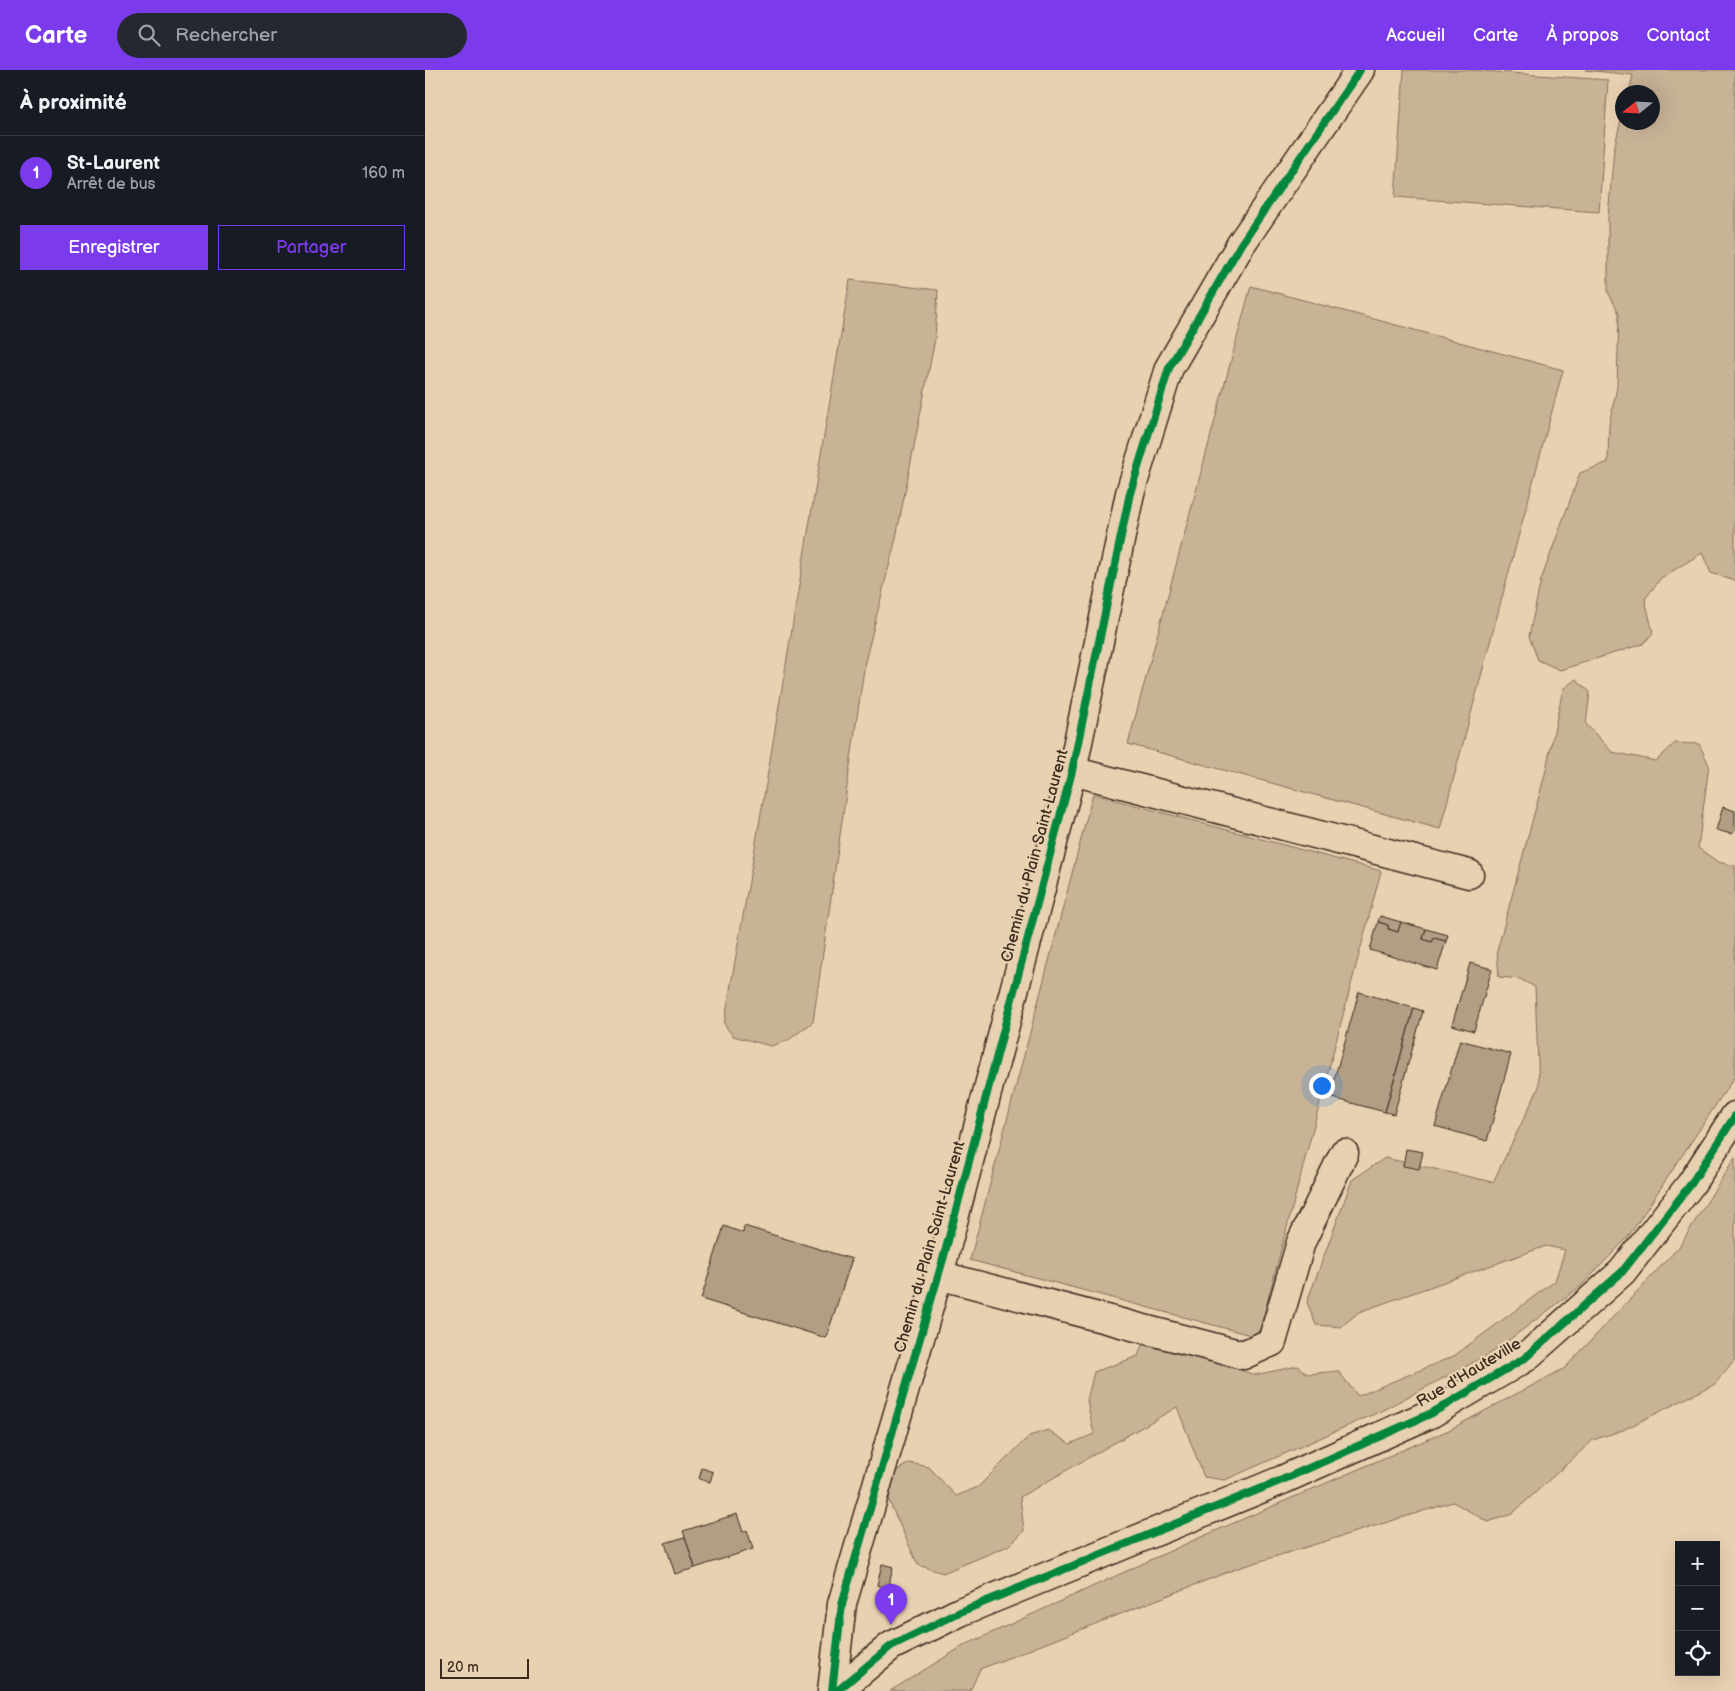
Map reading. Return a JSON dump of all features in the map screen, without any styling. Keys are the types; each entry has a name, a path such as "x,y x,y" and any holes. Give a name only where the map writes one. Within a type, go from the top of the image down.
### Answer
{"street":[{"name":"Chemin du Plain Saint-Laurent","path":"832,1691 842,1604 938,1275 1072,771 1130,493 1169,368 1241,244 1360,70"},
{"path":"1072,771 1469,874"},
{"name":"Rue d'Hauteville","path":"837,1691 891,1646 951,1616 1282,1480 1431,1413 1525,1358 1622,1272 1691,1184 1735,1116"},
{"path":"938,1275 1243,1355 1272,1342 1301,1242 1344,1153"}],"shaded area":[{"path":"1404,70 1467,70 1608,80 1599,212 1395,197"},
{"path":"1585,70 1735,70 1735,581 1711,573 1702,553 1661,578 1645,599 1653,633 1643,644 1560,670 1538,660 1529,636 1541,580 1580,473 1608,462 1609,424 1617,387 1619,313 1608,292 1608,217 1614,149 1619,130 1660,130 1660,85 1631,85 1633,75"},
{"path":"850,280 938,290 935,339 896,538 865,662 813,1022 787,1041 771,1046 733,1036 724,1024"},
{"path":"1251,286 1563,370 1440,829 1128,744"},
{"path":"1576,679 1590,692 1586,724 1612,752 1656,761 1675,743 1699,744 1709,765 1698,848 1718,862 1735,866 1735,1076 1628,1237 1582,1285 1493,1352 1379,1412 1225,1480 1204,1477 1177,1407 1020,1497 1024,1531 1008,1546 943,1573 918,1565 889,1501 894,1472 909,1463 929,1467 956,1496 978,1487 1029,1436 1048,1430 1070,1444 1094,1434 1087,1400 1094,1372 1138,1356 1145,1337 1255,1375 1298,1366 1308,1374 1338,1371 1358,1396 1454,1356 1555,1281 1565,1250 1546,1246 1359,1312 1341,1327 1316,1325 1307,1302 1352,1180 1385,1158 1493,1182 1539,1087 1535,987 1520,979 1499,977 1497,951 1545,774 1563,689"},
{"path":"1093,794 1381,871 1258,1337 970,1260"},
{"path":"1735,1157 1735,1359 1715,1384 1623,1430 1593,1440 1512,1514 1488,1522 1453,1502 1238,1568 980,1669 970,1691 890,1691 963,1646 1192,1541 1449,1430 1565,1368 1679,1247"}],"building":[{"path":"1723,807 1735,811 1735,831 1731,834 1716,830"},
{"path":"1380,916 1401,922 1398,932 1388,929 1388,925 1378,922"},
{"path":"1378,922 1388,925 1388,929 1398,932 1401,922 1426,929 1423,939 1432,942 1434,938 1446,941 1437,970 1370,950"},
{"path":"1426,929 1448,935 1446,941 1434,938 1432,942 1423,939"},
{"path":"1470,963 1492,969 1474,1031 1452,1025"},
{"path":"1359,992 1414,1008 1385,1112 1329,1097"},
{"path":"1414,1008 1423,1011 1394,1114 1385,1112"},
{"path":"1460,1040 1511,1054 1487,1141 1435,1126"},
{"path":"1406,1149 1423,1152 1419,1169 1403,1166"},
{"path":"724,1226 743,1233 744,1226 852,1259 826,1338 701,1299"},
{"path":"702,1468 713,1472 710,1482 699,1479"},
{"path":"737,1514 743,1532 747,1530 753,1549 695,1568 683,1531"},
{"path":"685,1537 695,1568 675,1574 665,1543"},
{"path":"882,1564 893,1567 888,1588 877,1585"}],"cycle path":[{"path":"832,1691 842,1604 944,1256 1072,771 1130,493 1169,368 1241,244 1360,70"},
{"path":"837,1691 891,1646 960,1612 1282,1480 1432,1413 1525,1358 1622,1272 1691,1184 1735,1116"}],"place":[{"name":"St-Laurent","path":"891,1625"}]}
